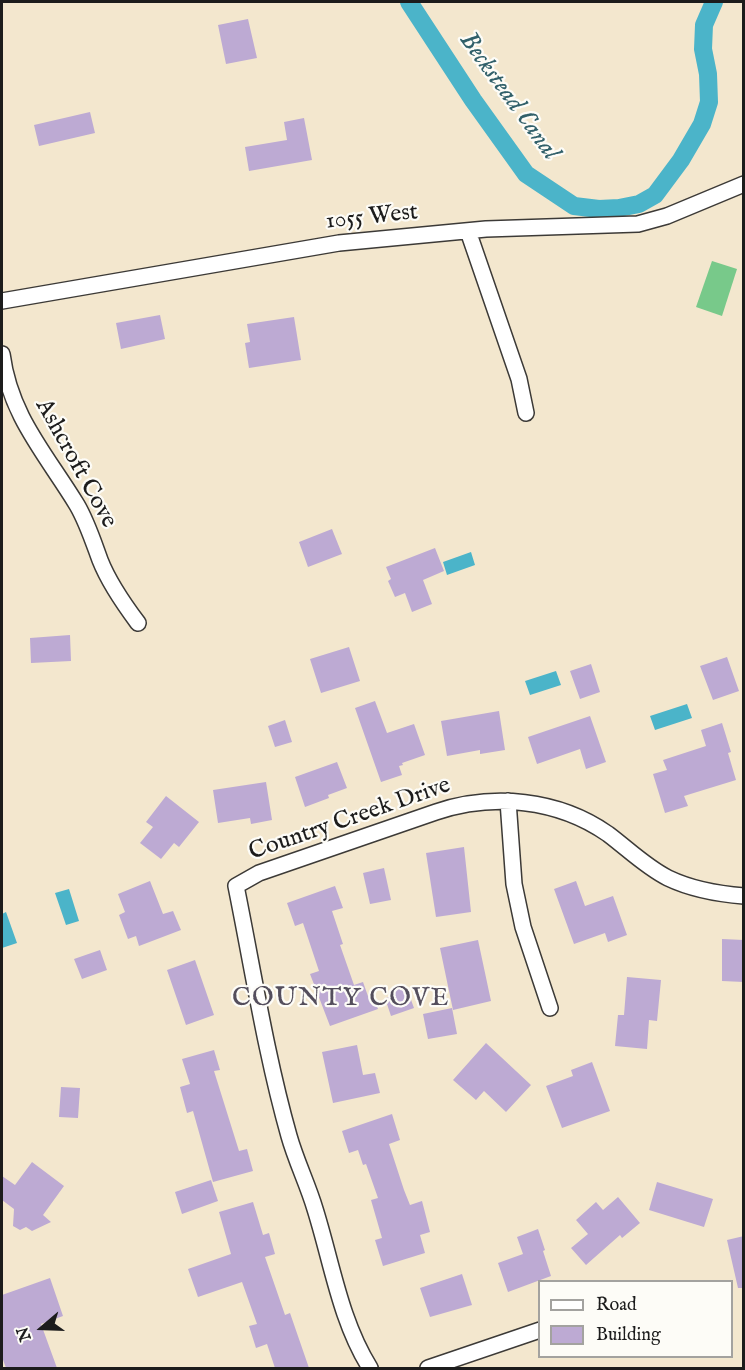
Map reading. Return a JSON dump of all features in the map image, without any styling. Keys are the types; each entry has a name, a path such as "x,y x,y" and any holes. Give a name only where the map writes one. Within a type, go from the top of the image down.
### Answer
{"street":[{"name":"1055 West","path":"2,301 339,243 468,231 638,224 667,216 744,184"},
{"path":"468,231 519,379 526,414"},
{"name":"Ashcroft Cove","path":"2,354 13,401 28,430 77,506 112,587 138,623"},
{"path":"508,801 516,895 523,927 550,1008"},
{"name":"Country Creek Drive","path":"370,1368 359,1351 348,1324 315,1209 289,1137 236,886 259,873 460,804 508,801 536,804 587,821 668,878 717,894 744,896"},
{"path":"428,1368 538,1331"}],"green space":[{"path":"712,261 737,269 722,316 696,307"}],"water":[{"path":"471,552 475,565 447,575 443,562"},
{"path":"556,671 561,685 530,695 525,681"},
{"path":"687,704 692,718 655,730 650,716"},
{"path":"69,889 79,921 66,925 55,893"},
{"path":"6,912 17,943 2,948 2,914"}],"building":[{"path":"248,19 257,58 226,64 218,25"},
{"path":"90,112 95,133 39,146 34,125"},
{"path":"304,118 312,160 249,171 245,147 287,140 284,122"},
{"path":"160,315 165,339 121,349 116,323"},
{"path":"294,317 301,360 249,368 245,343 250,342 247,324"},
{"path":"332,529 342,554 308,567 299,542"},
{"path":"435,548 444,571 423,580 432,604 412,612 405,593 395,597 388,581 391,579 386,567"},
{"path":"70,635 71,661 31,663 30,638"},
{"path":"349,647 360,681 321,693 310,659"},
{"path":"727,657 739,691 713,700 700,666"},
{"path":"591,664 600,692 580,699 570,671"},
{"path":"375,701 387,733 414,724 425,755 402,763 403,765 399,766 402,775 381,782 355,708"},
{"path":"499,711 505,750 480,754 480,750 447,756 441,721"},
{"path":"590,716 606,762 586,769 580,749 537,764 528,737"},
{"path":"285,720 292,742 275,747 268,726"},
{"path":"722,723 731,752 728,753 736,780 684,796 688,806 665,813 653,774 667,770 663,760 706,746 701,730"},
{"path":"337,762 347,788 305,807 295,777"},
{"path":"266,782 272,820 251,824 250,818 218,823 213,790"},
{"path":"166,796 199,822 179,847 174,843 161,859 140,843 153,827 146,822"},
{"path":"464,847 471,912 436,917 426,853"},
{"path":"384,868 391,900 370,904 363,873"},
{"path":"150,881 163,914 173,911 181,930 139,946 136,936 128,939 119,915 125,912 118,894"},
{"path":"576,881 585,906 613,896 627,935 608,942 605,933 574,944 554,889"},
{"path":"335,886 343,908 332,911 343,944 340,945 354,985 363,982 369,999 374,997 378,1009 330,1026 310,974 319,971 303,923 295,926 287,903"},
{"path":"722,939 744,940 744,982 722,981"},
{"path":"478,940 491,1001 453,1010 440,948"},
{"path":"100,950 107,970 82,979 74,959"},
{"path":"195,960 214,1015 186,1025 167,970"},
{"path":"627,977 661,980 657,1021 649,1020 647,1049 615,1046 618,1015 624,1015"},
{"path":"406,986 414,1008 391,1016 385,998 390,997 389,992"},
{"path":"452,1008 457,1034 428,1039 423,1014"},
{"path":"486,1043 531,1085 506,1112 484,1091 476,1100 453,1080"},
{"path":"357,1045 363,1075 375,1073 380,1093 333,1103 322,1052"},
{"path":"214,1050 220,1070 214,1071 239,1151 247,1149 253,1171 213,1182 193,1111 187,1113 180,1087 190,1084 182,1059"},
{"path":"592,1062 610,1111 562,1128 546,1086 573,1076 571,1070"},
{"path":"61,1087 80,1088 78,1118 59,1117"},
{"path":"392,1114 400,1140 389,1144 410,1205 422,1201 430,1232 420,1235 425,1253 383,1266 375,1240 382,1238 371,1200 378,1198 366,1164 363,1165 358,1150 349,1153 342,1131"},
{"path":"32,1162 64,1186 43,1215 51,1222 32,1231 26,1227 20,1230 13,1226 14,1209 2,1200 2,1176 15,1185"},
{"path":"211,1180 218,1201 182,1214 175,1192"},
{"path":"657,1182 713,1199 704,1227 649,1210"},
{"path":"618,1197 640,1223 622,1238 620,1235 586,1265 571,1248 588,1234 576,1220 596,1202 603,1210"},
{"path":"253,1202 263,1235 269,1233 275,1254 265,1257 285,1315 290,1313 309,1368 275,1368 267,1344 256,1348 249,1326 257,1324 242,1282 198,1297 188,1269 231,1254 219,1212"},
{"path":"538,1229 551,1276 508,1292 498,1263 523,1254 517,1237"},
{"path":"744,1236 744,1288 738,1288 727,1240"},
{"path":"462,1274 472,1305 430,1317 420,1288"},
{"path":"50,1278 63,1316 41,1324 57,1368 6,1368 2,1357 2,1295"}],"waterway":[{"name":"Beckstead Canal","path":"409,2 473,100 526,174 574,206 599,209 639,204 655,195 681,160 702,124 709,102 708,74 703,49 704,25 714,2"}],"district":[{"name":"COUNTY COVE","path":"341,1000"}]}
